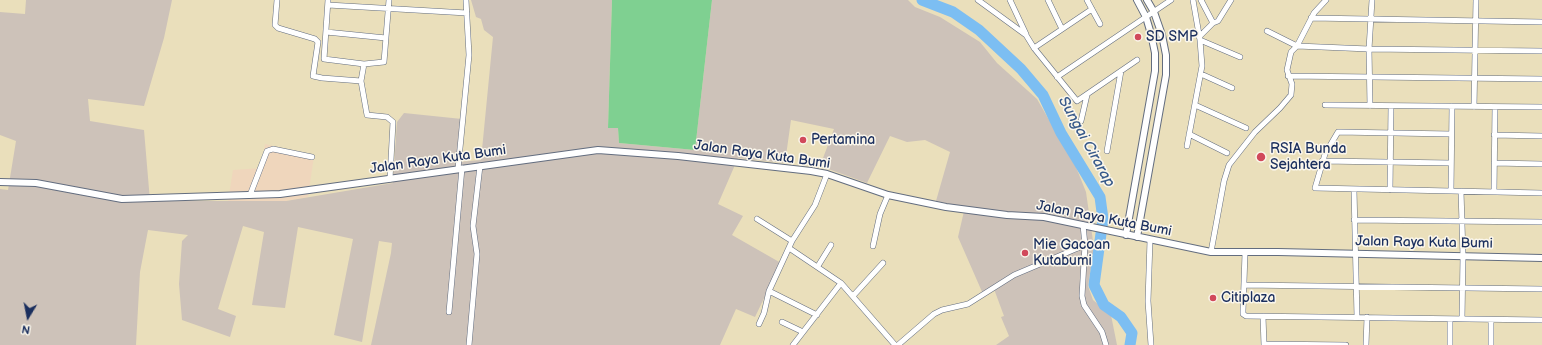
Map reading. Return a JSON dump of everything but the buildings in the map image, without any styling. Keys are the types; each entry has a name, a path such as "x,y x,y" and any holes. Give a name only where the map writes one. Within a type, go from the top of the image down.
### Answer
{"street":[{"path":"278,0 275,26 315,39 318,42 313,76 361,81"},
{"path":"389,0 388,9 384,62 364,64 324,60 328,3 388,9 467,13"},
{"path":"448,312 468,55 466,0"},
{"path":"978,0 987,2 1026,34"},
{"path":"1010,0 1034,48 1075,100 1079,100 1087,95 1137,60"},
{"path":"1048,0 1062,29"},
{"path":"1087,0 1100,24"},
{"path":"1126,235 1154,71 1155,53 1146,17 1137,0"},
{"path":"1137,237 1166,75 1166,55 1162,35 1148,0"},
{"path":"1057,77 1171,0"},
{"path":"1187,146 1201,74 1202,60 1200,38 1193,0"},
{"path":"1201,0 1213,23"},
{"path":"1200,38 1213,23 1218,21 1231,0"},
{"path":"1211,252 1224,181 1229,165 1255,132 1291,95 1292,84 1287,70 1291,52 1297,46 1311,18 1326,0"},
{"path":"1370,106 1369,49 1372,20 1372,0"},
{"path":"1474,106 1476,0"},
{"path":"1034,48 1092,9"},
{"path":"1311,18 1542,22"},
{"path":"1267,31 1297,46 1369,49 1542,50"},
{"path":"326,32 386,38"},
{"path":"1200,38 1240,57"},
{"path":"364,64 361,81 367,115 387,117 393,122 390,180"},
{"path":"1107,151 1121,71"},
{"path":"1201,74 1232,88"},
{"path":"1288,76 1542,79"},
{"path":"1082,121 1087,95"},
{"path":"1195,105 1246,128"},
{"path":"1325,105 1542,107"},
{"path":"1390,190 1391,106"},
{"path":"1451,191 1452,106"},
{"path":"1494,192 1495,107"},
{"path":"1452,134 1338,132 1332,139 1322,161 1315,188 1542,193"},
{"path":"1189,134 1227,153"},
{"path":"1494,135 1542,136"},
{"path":"250,195 267,151 273,149 312,156"},
{"name":"Jalan Raya Kuta Bumi","path":"0,182 36,183 122,199 280,194 390,180 460,168 598,150 678,156 811,171 827,174 888,195 946,207 1007,215 1044,217 1211,252 1356,253 1542,258"},
{"path":"1322,161 1451,163"},
{"path":"1494,163 1542,164"},
{"path":"469,345 477,254 473,226 480,166"},
{"path":"759,324 764,313 770,291 792,241 815,205 827,174"},
{"path":"1354,190 1357,317"},
{"path":"1461,191 1463,221 1462,319"},
{"path":"873,246 880,214 888,195"},
{"path":"1132,205 1142,207"},
{"path":"757,219 792,241"},
{"path":"1354,220 1542,222"},
{"path":"1086,226 1082,296 1084,305 1102,332 1106,345"},
{"path":"1150,240 1148,301 1151,345"},
{"path":"818,266 831,245"},
{"path":"789,248 818,266 841,283 896,345 934,314 942,310 968,304 1014,275 1085,245"},
{"path":"1245,252 1243,314 1263,316 1542,320"},
{"path":"853,296 883,263"},
{"path":"793,345 841,283"},
{"path":"1244,285 1542,289"},
{"path":"770,291 817,315"},
{"path":"1263,316 1264,344 1346,345"},
{"path":"1366,345 1367,317"},
{"path":"1450,319 1450,345"},
{"path":"1491,345 1492,320"},
{"path":"782,322 803,332"}],"shaded area":[{"path":"26,0 172,0 164,38 144,106 88,99 90,121 144,130 150,201 286,201 393,183 397,122 404,113 462,119 459,162 481,160 493,37 484,30 481,19 476,17 471,0 612,0 608,128 618,128 619,143 695,150 712,0 908,0 915,7 940,17 980,42 997,63 1037,99 1076,167 1086,192 1094,248 1088,286 1093,300 1111,315 1117,345 996,345 1009,336 1001,317 1004,316 994,289 983,294 958,237 965,207 936,201 950,152 925,140 907,142 890,136 867,183 820,166 834,129 791,120 785,163 738,158 718,204 743,216 732,235 781,263 755,317 736,309 720,345 371,345 392,243 379,241 362,342 334,335 353,239 298,227 285,308 252,305 264,232 243,226 218,309 236,316 230,337 182,320 179,284 182,241 188,235 148,230 140,272 136,345 0,345 0,189 8,190 16,141 0,135 0,12 25,14"},
{"path":"265,144 314,156 308,197 286,201 228,201 233,170 261,168"}],"green space":[{"path":"612,0 712,0 695,150 619,143 618,128 608,128"}],"waterway":[{"name":"Sungai Cirarap","path":"922,0 953,12 979,30 1021,69 1043,95 1061,133 1100,197 1103,219 1094,285 1104,305 1121,317 1132,333 1130,345"}],"place":[{"name":"SD SMP","path":"1138,37"},
{"name":"Pertamina","path":"803,140"},
{"name":"RSIA Bunda Sejahtera","path":"1261,157"},
{"name":"Mie Gacoan Kutabumi","path":"1025,253"},
{"name":"Citiplaza","path":"1213,298"}]}
